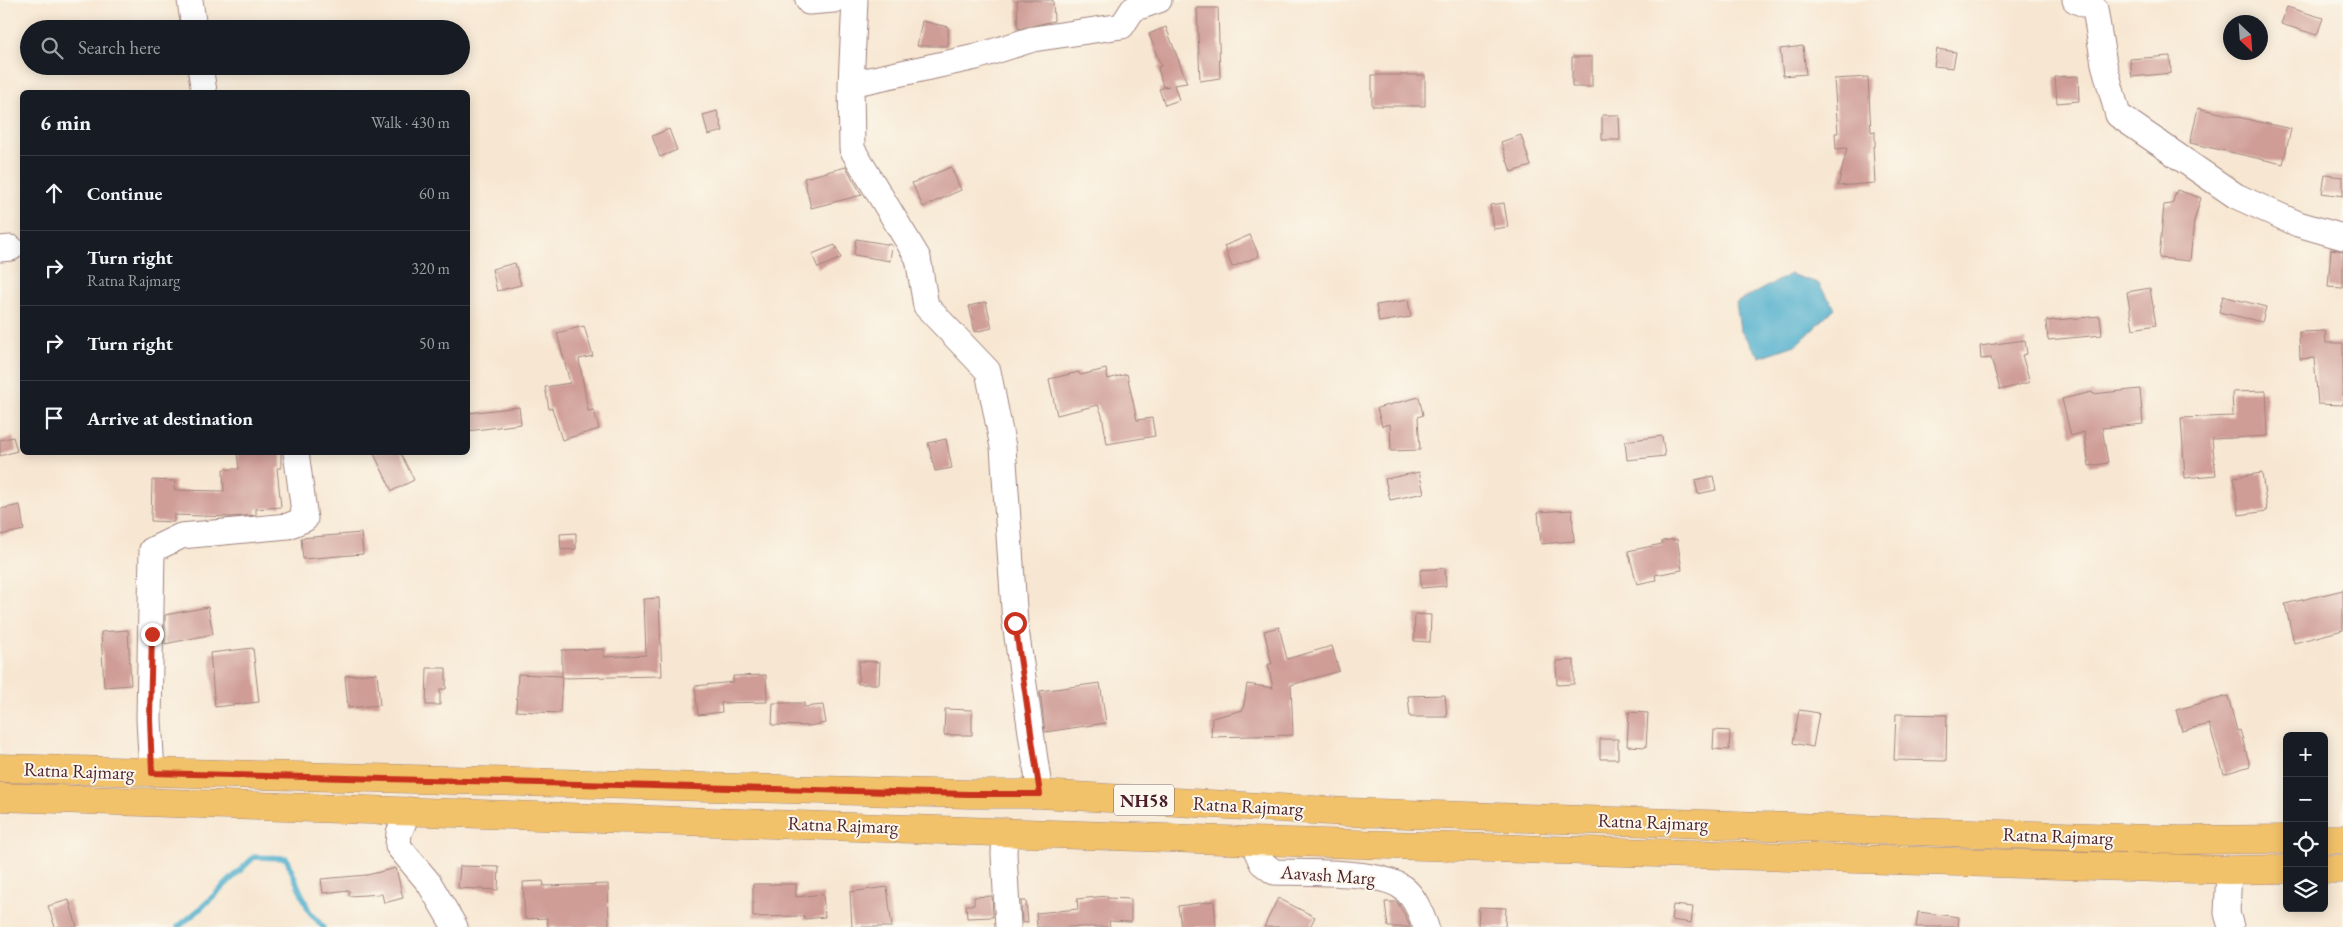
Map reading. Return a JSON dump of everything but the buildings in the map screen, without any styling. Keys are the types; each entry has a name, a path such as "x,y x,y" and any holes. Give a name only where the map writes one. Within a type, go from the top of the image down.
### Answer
{"main road":[{"name":"Ratna Rajmarg","path":"0,768 969,794 1040,794 1347,812 2179,840 2283,840"},
{"name":"Ratna Rajmarg","path":"0,797 1252,841 2229,870 2283,870"},
{"path":"2328,839 2343,839"},
{"path":"2328,869 2343,869"}],"street":[{"path":"190,0 193,20"},
{"path":"808,0 809,2 834,0"},
{"path":"855,0 851,84 852,149 918,258 926,306 988,371 1003,447 1015,623 1040,794"},
{"path":"851,84 976,57 1033,39 1122,26 1133,9 1159,0"},
{"path":"2075,0 2095,9 2104,64 2118,115 2236,196 2298,224 2343,237"},
{"path":"201,75 204,90"},
{"path":"152,773 150,718 152,550 181,536 288,526 305,519 296,455"},
{"path":"409,810 399,833 398,846 429,883 455,927"},
{"path":"1004,831 1008,927"},
{"name":"Aavash Marg","path":"1252,841 1262,862 1274,872 1381,877 1403,888 1417,905 1426,927"},
{"path":"2229,870 2227,913 2232,927"}],"water":[{"path":"1790,274 1818,283 1835,308 1798,344 1760,357 1740,330 1736,303"}],"waterway":[{"path":"178,927 200,909 254,857 286,858 309,911 323,927"}],"route":[{"path":"152,634 150,718 152,773 969,794 1040,794 1015,623"}]}
